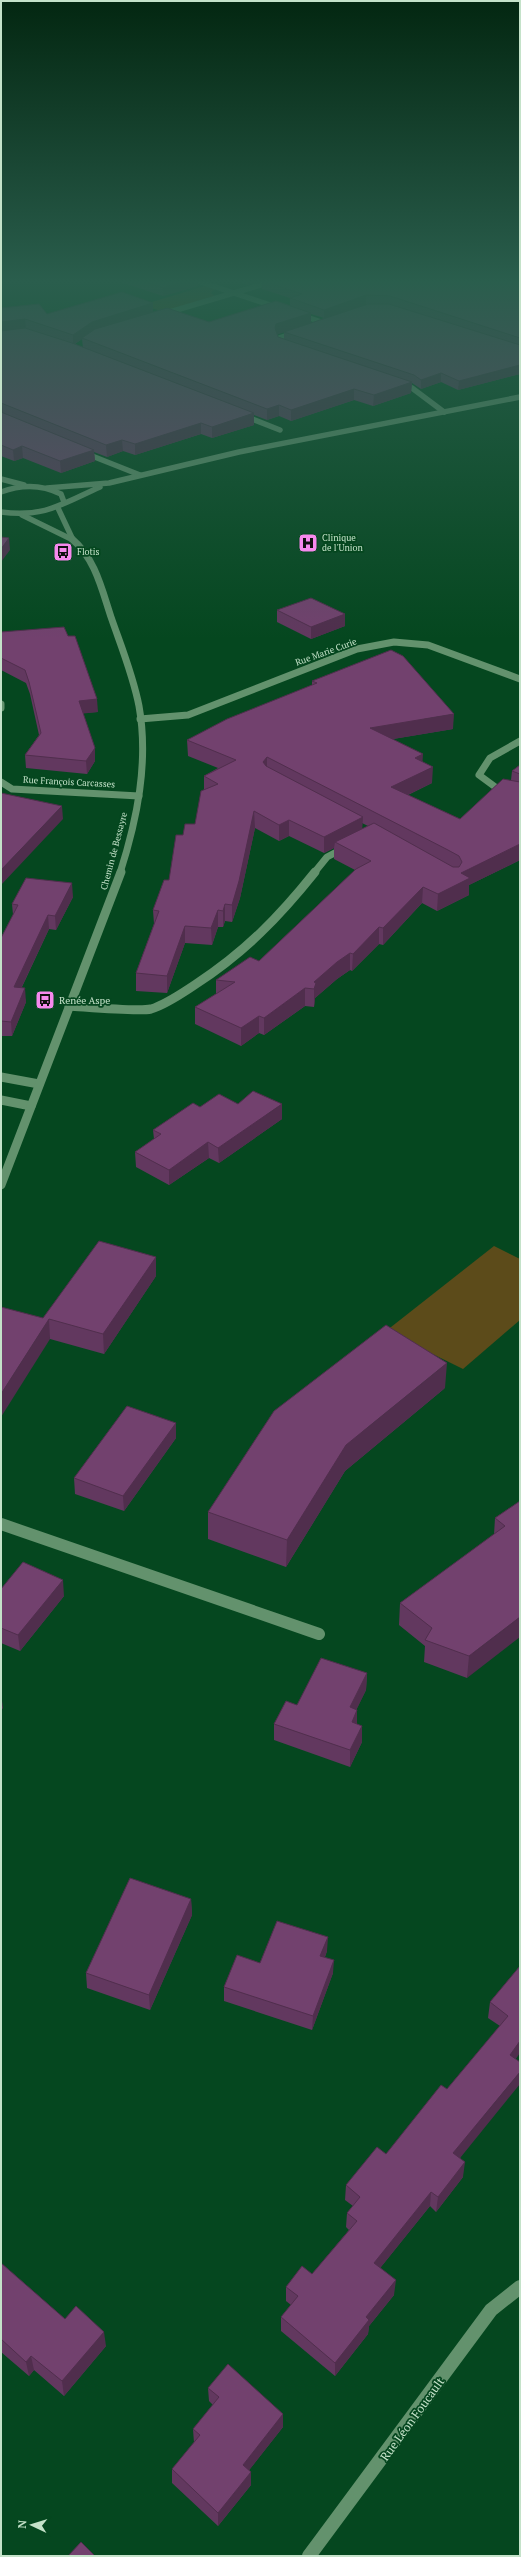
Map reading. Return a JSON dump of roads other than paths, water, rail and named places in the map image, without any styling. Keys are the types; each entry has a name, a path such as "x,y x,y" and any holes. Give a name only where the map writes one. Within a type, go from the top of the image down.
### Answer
{"street":[{"path":"428,400 444,412"},
{"path":"1,513 22,515 42,513 58,508 64,502 109,483 140,475 239,452 503,400"},
{"path":"236,413 280,430"},
{"path":"74,448 140,475"},
{"path":"1,479 47,488 109,483"},
{"path":"1,492 32,486"},
{"path":"47,488 61,494 64,502"},
{"name":"Chemin de Bessayre","path":"58,508 73,540"},
{"name":"Chemin de Bessayre","path":"1,1185 69,1006 93,949 121,870 139,796 142,739 140,719 127,663 95,573 83,549 73,540 22,515"},
{"name":"Rue Marie Curie","path":"140,719 188,715 357,649 394,642 428,645 520,679"},
{"path":"520,741 494,753 483,764 479,776 498,789 520,795"},
{"name":"Rue François Carcasses","path":"1,782 12,789 139,796"},
{"path":"69,1006 150,1008 176,997 220,968 253,942 285,910 327,857 354,844"},
{"path":"1,1077 40,1084"},
{"path":"1,1100 31,1106"},
{"path":"1,1524 320,1634"},
{"name":"Rue Léon Foucault","path":"309,2556 492,2310 520,2287"}],"place":[{"name":"Clinique de l'Union","path":"308,543"},
{"name":"Flotis","path":"63,552"},
{"name":"Renée Aspe","path":"45,1000"}]}
